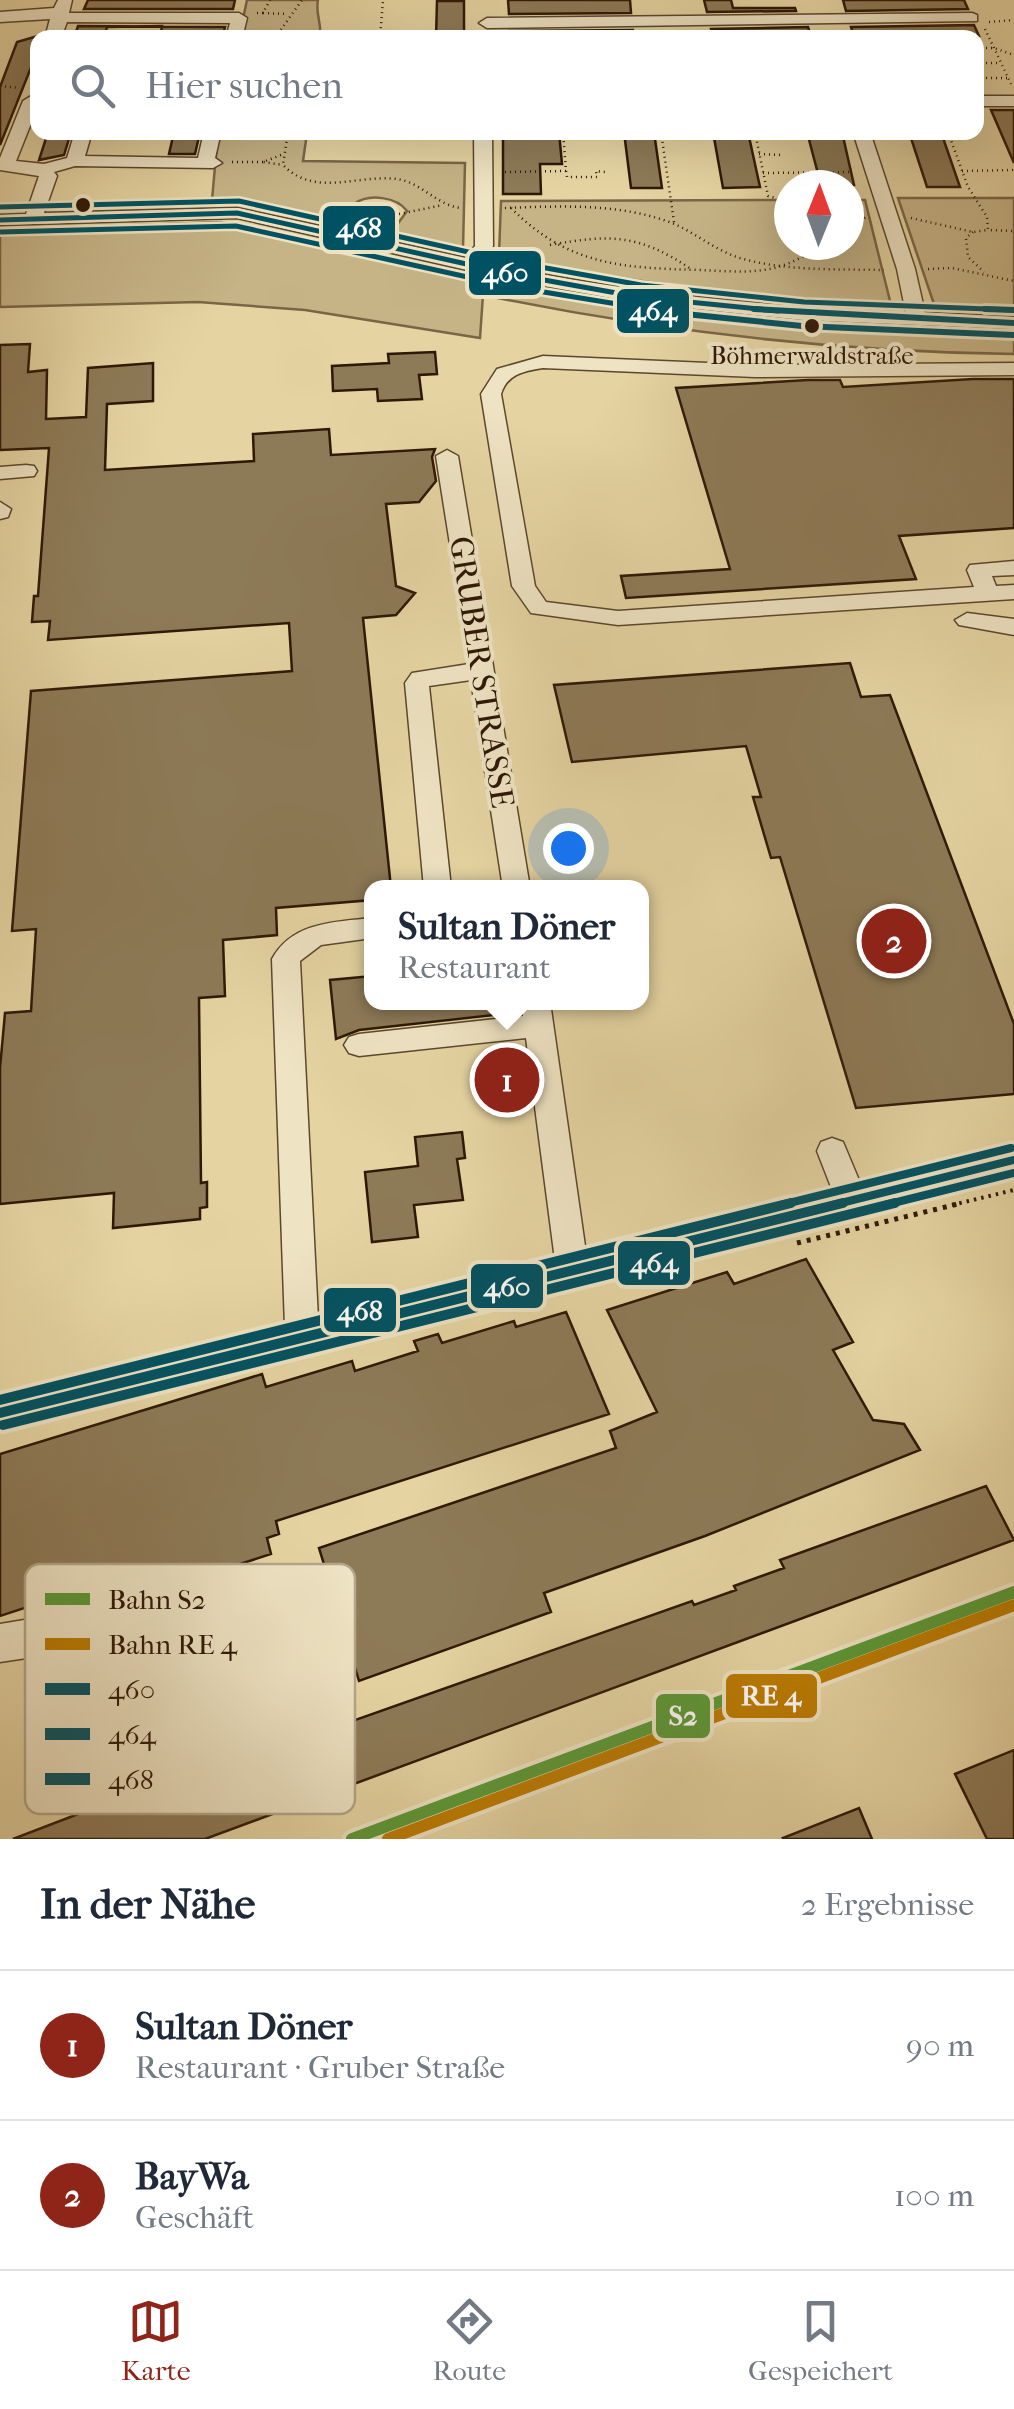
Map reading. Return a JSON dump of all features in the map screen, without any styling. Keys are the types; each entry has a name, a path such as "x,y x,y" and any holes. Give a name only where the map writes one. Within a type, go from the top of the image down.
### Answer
{"street":[{"path":"55,15 62,11 66,0"},
{"path":"487,0 485,30 737,13 827,20 839,16 983,20"},
{"path":"816,0 831,30"},
{"path":"55,15 59,19 56,30"},
{"path":"1,19 55,15 239,18 236,30"},
{"path":"115,30 118,19"},
{"path":"176,30 178,19"},
{"path":"30,101 3,164 44,169 143,153 209,162 211,140"},
{"path":"984,101 1014,101"},
{"path":"75,162 82,140"},
{"path":"470,264 484,246 483,140"},
{"path":"864,140 906,270 917,320"},
{"path":"33,218 48,176 44,169"},
{"path":"353,238 378,212"},
{"path":"0,220 237,213 639,297 803,314 1014,323"},
{"path":"1014,369 756,371 543,362 516,366 500,375 490,394 524,586 539,608 618,618 1014,592"},
{"name":"GRUBER STRASSE","path":"447,456 516,880"},
{"path":"0,472 26,471"},
{"path":"988,594 978,570 1014,568"},
{"path":"957,595 971,629 1014,627"},
{"path":"437,880 418,680 482,670"},
{"path":"302,1339 286,959 297,943 310,938 364,929"},
{"path":"358,1045 538,1014 574,1272"},
{"path":"832,1151 853,1202"},
{"path":"0,1413 1014,1160"},
{"path":"0,1644 25,1636"}],"path":[{"path":"279,30 302,0"},
{"path":"381,30 383,0"},
{"path":"263,12 289,14"},
{"path":"1014,20 983,20 1014,90"},
{"path":"984,48 1014,56"},
{"path":"984,63 1000,63"},
{"path":"984,78 1009,78"},
{"path":"564,140 566,177 597,177 596,172 605,172"},
{"path":"663,140 674,224"},
{"path":"756,140 768,196 774,198"},
{"path":"951,140 970,192 982,204 990,223 988,230"},
{"path":"759,154 782,154"},
{"path":"263,162 282,155"},
{"path":"209,162 283,165"},
{"path":"780,162 781,170"},
{"path":"962,171 1014,170"},
{"path":"495,172 566,172"},
{"path":"763,173 774,173"},
{"path":"378,212 399,214 444,205"},
{"path":"512,208 550,245 633,268 740,272 780,266 952,268 1014,280"},
{"path":"864,216 889,215 973,232 1014,231"},
{"path":"973,232 966,238 968,257 988,275"},
{"path":"692,236 730,254 780,266 793,260"},
{"path":"550,245 623,237 667,250 692,270"},
{"path":"952,268 968,257"}],"shaded area":[{"path":"247,0 318,0 320,30 241,30"},
{"path":"217,140 306,140 303,161 465,163 463,249 391,233 407,211 397,202 382,198 360,201 338,221 257,203 212,200"},
{"path":"898,198 1014,198 1014,310 935,307"},
{"path":"774,200 774,260 864,260 865,200 891,305 694,288 499,255 501,201"},
{"path":"221,222 554,296 814,326 1014,335 1014,354 881,349 747,337 483,295 480,338 305,310 198,302 0,307 0,230"}],"building":[{"path":"88,0 235,0 233,9 84,9"},
{"path":"508,0 630,0 631,13 509,14"},
{"path":"704,0 731,0 733,8 796,11 707,12"},
{"path":"843,0 964,0 968,9 846,11"},
{"path":"437,1 464,1 464,30 436,30"},
{"path":"974,25 976,30 852,30 851,27"},
{"path":"78,26 139,26 106,30 77,30"},
{"path":"162,27 225,27 224,30 161,30"},
{"path":"808,27 809,30 711,30"},
{"path":"30,38 30,70 0,145 0,87 17,42"},
{"path":"991,110 1014,110 1014,163"},
{"path":"45,140 69,140 64,155 39,160"},
{"path":"172,140 198,140 195,154 169,154"},
{"path":"503,140 560,140 562,164 540,164 541,194 503,194"},
{"path":"625,140 655,140 662,188 631,188"},
{"path":"714,140 750,140 760,187 723,188"},
{"path":"809,140 844,140 851,170 817,170"},
{"path":"912,140 944,140 960,187 927,187"},
{"path":"30,344 28,372 47,370 46,419 86,417 88,368 153,363 153,401 107,404 105,470 254,461 253,434 329,429 331,455 435,449 432,457 436,481 419,502 386,504 396,586 415,593 396,615 363,618 390,880 364,880 364,901 276,908 277,935 223,940 225,996 199,998 201,1183 207,1182 207,1207 200,1208 200,1219 113,1228 114,1193 0,1204 0,1068 5,1013 31,1011 36,929 12,931 31,691 292,671 289,623 48,640 50,621 32,622 34,596 38,596 49,448 0,450 0,345"},
{"path":"435,352 437,374 419,375 422,399 378,401 377,389 333,391 332,366 389,363 388,354"},
{"path":"1014,379 1014,528 899,536 916,579 626,598 621,576 730,569 676,388 808,380 840,380 843,387"},
{"path":"850,663 861,697 890,695 1014,1024 1014,1094 856,1108 780,857 771,858 753,797 761,797 746,746 572,762 554,685"},
{"path":"364,977 364,1010 493,1010 494,1015 359,1030 336,1039 330,980"},
{"path":"462,1132 465,1158 457,1159 463,1200 414,1205 418,1237 372,1242 365,1172 418,1166 415,1137"},
{"path":"806,1259 853,1342 833,1350 873,1420 904,1424 920,1450 705,1536 544,1593 551,1612 359,1681 355,1668 355,1564 324,1564 319,1548 616,1448 610,1431 657,1412 607,1310 727,1272 734,1284"},
{"path":"566,1312 609,1414 276,1521 279,1534 267,1538 271,1554 240,1564 25,1564 25,1608 0,1616 0,1454 262,1374 266,1387 352,1361 355,1371 418,1351 414,1341 438,1334 442,1343 514,1321 516,1327"},
{"path":"986,1486 1014,1540 355,1784 355,1720 692,1601 694,1605 736,1590 734,1586 784,1568 780,1560"},
{"path":"1014,1750 1014,1839 987,1839 955,1774"},
{"path":"859,1808 872,1839 783,1838"},
{"path":"78,1814 273,1814 205,1839 13,1839"}],"rail line":[{"name":"S2","path":"352,1839 1014,1592"}],"transit line":[{"name":"468","path":"0,207 239,201 518,263 641,285 804,302 1014,310"},
{"name":"460","path":"0,220 237,213 516,275 639,297 803,314 1014,323"},
{"name":"464","path":"0,232 236,226 513,287 637,309 802,326 1013,335"},
{"name":"468","path":"0,1400 1011,1148"},
{"name":"460","path":"0,1413 1014,1160"},
{"name":"464","path":"3,1425 1014,1173"},
{"path":"388,1839 1014,1605"}],"place":[{"name":"Böhmerwaldstraße","path":"812,326"},
{"name":"BayWa","path":"894,941"},
{"name":"Sultan Döner","path":"507,1080"}]}
